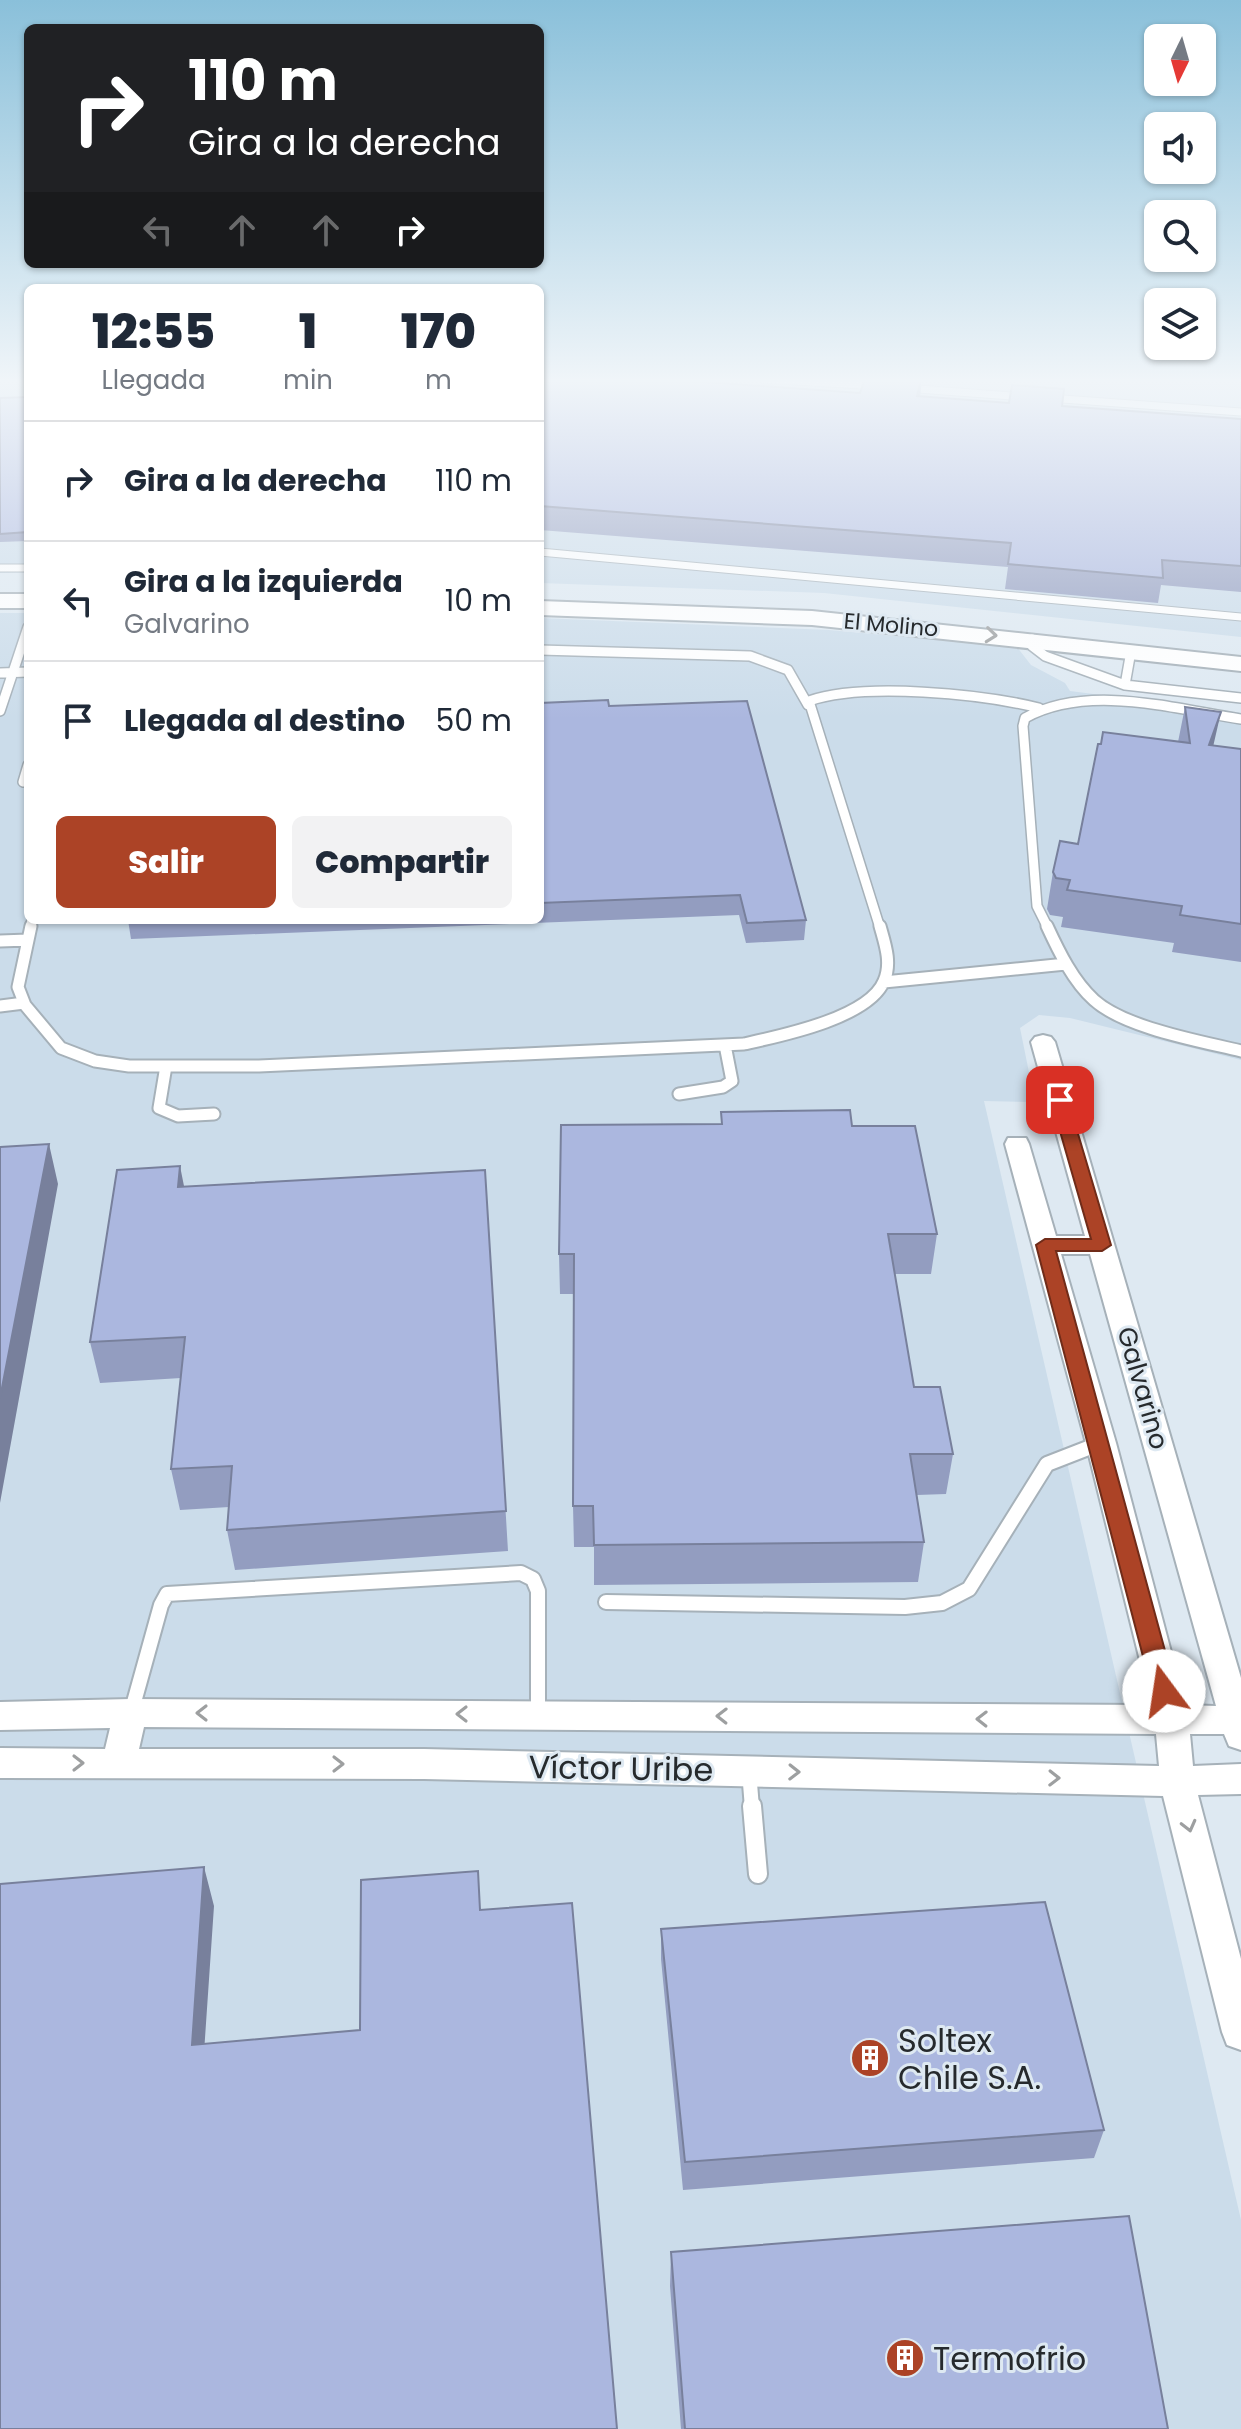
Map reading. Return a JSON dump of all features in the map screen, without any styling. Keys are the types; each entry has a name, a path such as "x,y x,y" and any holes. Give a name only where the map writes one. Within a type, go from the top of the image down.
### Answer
{"street":[{"path":"0,585 24,584"},
{"name":"El Molino","path":"544,592 824,610 1241,646"},
{"path":"0,601 24,601"},
{"name":"El Molino","path":"544,608 824,610 1241,664"},
{"name":"Galvarino","path":"1043,1042 1240,1725"},
{"path":"1017,1144 1101,1443 1172,1721 1177,1781 1241,2032"},
{"path":"1045,1245 1102,1245"},
{"path":"118,1763 131,1713"},
{"name":"Víctor Uribe","path":"0,1716 131,1713 538,1714 1172,1721 1240,1725"},
{"name":"Víctor Uribe","path":"0,1763 424,1764 1177,1781 1241,1779"}],"lane":[{"path":"544,552 1241,617"},
{"path":"0,568 24,568"},
{"path":"0,711 24,638"},
{"path":"1032,639 1032,646 1045,656 1125,685 1241,698"},
{"path":"31,924 18,987 24,1003 61,1048 95,1061 129,1066 259,1066 725,1045 790,1035 852,1009 880,990 889,971 887,949 808,705 794,672 750,656 544,650"},
{"path":"1125,685 1131,651"},
{"path":"0,673 24,672"},
{"path":"808,705 816,697 826,695 913,693 997,697 1039,708"},
{"path":"1241,719 1105,702 1064,702 1039,708 1025,718 1023,726 1037,906 1066,964 1091,998 1106,1010 1169,1034 1241,1051"},
{"path":"0,941 28,940"},
{"path":"884,982 1066,964"},
{"path":"0,1006 24,1003"},
{"path":"679,1094 723,1087 732,1081 725,1045"},
{"path":"166,1066 159,1108 165,1114 176,1116 214,1114"},
{"path":"606,1602 905,1607 942,1603 969,1589 1047,1464 1101,1443"},
{"path":"131,1713 161,1605 167,1594 521,1573 533,1579 538,1591 538,1714"},
{"path":"749,1771 758,1874"}],"shaded area":[{"path":"0,492 24,492 24,572 0,573"},
{"path":"544,492 1241,492 1241,637 824,593 544,583"},
{"path":"0,613 24,613 24,924 544,924 544,618 829,630 1017,647 1031,665 1065,683 1070,691 1241,713 1241,1060 1070,1018 1039,1015 1020,1028 1035,1102 984,1101 1241,2220 1241,2429 0,2429"}],"building":[{"path":"0,492 24,492 24,532 0,534"},
{"path":"544,492 1241,492 1241,566 1162,560 1163,578 1008,564 1011,543 544,506"},
{"path":"608,700 609,706 747,701 806,920 747,923 740,895 544,903 544,703"},
{"path":"1185,707 1221,712 1209,745 1241,749 1241,924 1180,915 1182,906 1067,890 1070,880 1056,878 1053,872 1060,841 1078,844 1103,732 1190,743"},
{"path":"850,1110 852,1126 915,1126 937,1234 888,1234 914,1387 940,1387 953,1454 910,1454 924,1542 594,1545 593,1506 573,1506 574,1254 559,1254 561,1125 722,1124 721,1112"},
{"path":"49,1144 0,1398 0,1147"},
{"path":"180,1166 178,1187 485,1170 506,1511 227,1530 232,1466 171,1469 185,1337 90,1342 117,1170"},
{"path":"204,1867 192,2045 360,2030 361,1880 478,1871 480,1910 572,1903 617,2429 0,2429 0,1884"},
{"name":"Soltex Chile S.A.","path":"1045,1902 1104,2130 685,2162 661,1929"},
{"name":"Termofrio","path":"1129,2216 1168,2429 685,2429 671,2252"}],"place":[{"name":"Soltex Chile S.A.","path":"870,2058"},
{"name":"Termofrio","path":"905,2358"}],"route":[{"path":"1060,1100 1102,1245 1045,1245 1101,1443 1164,1691"}]}
